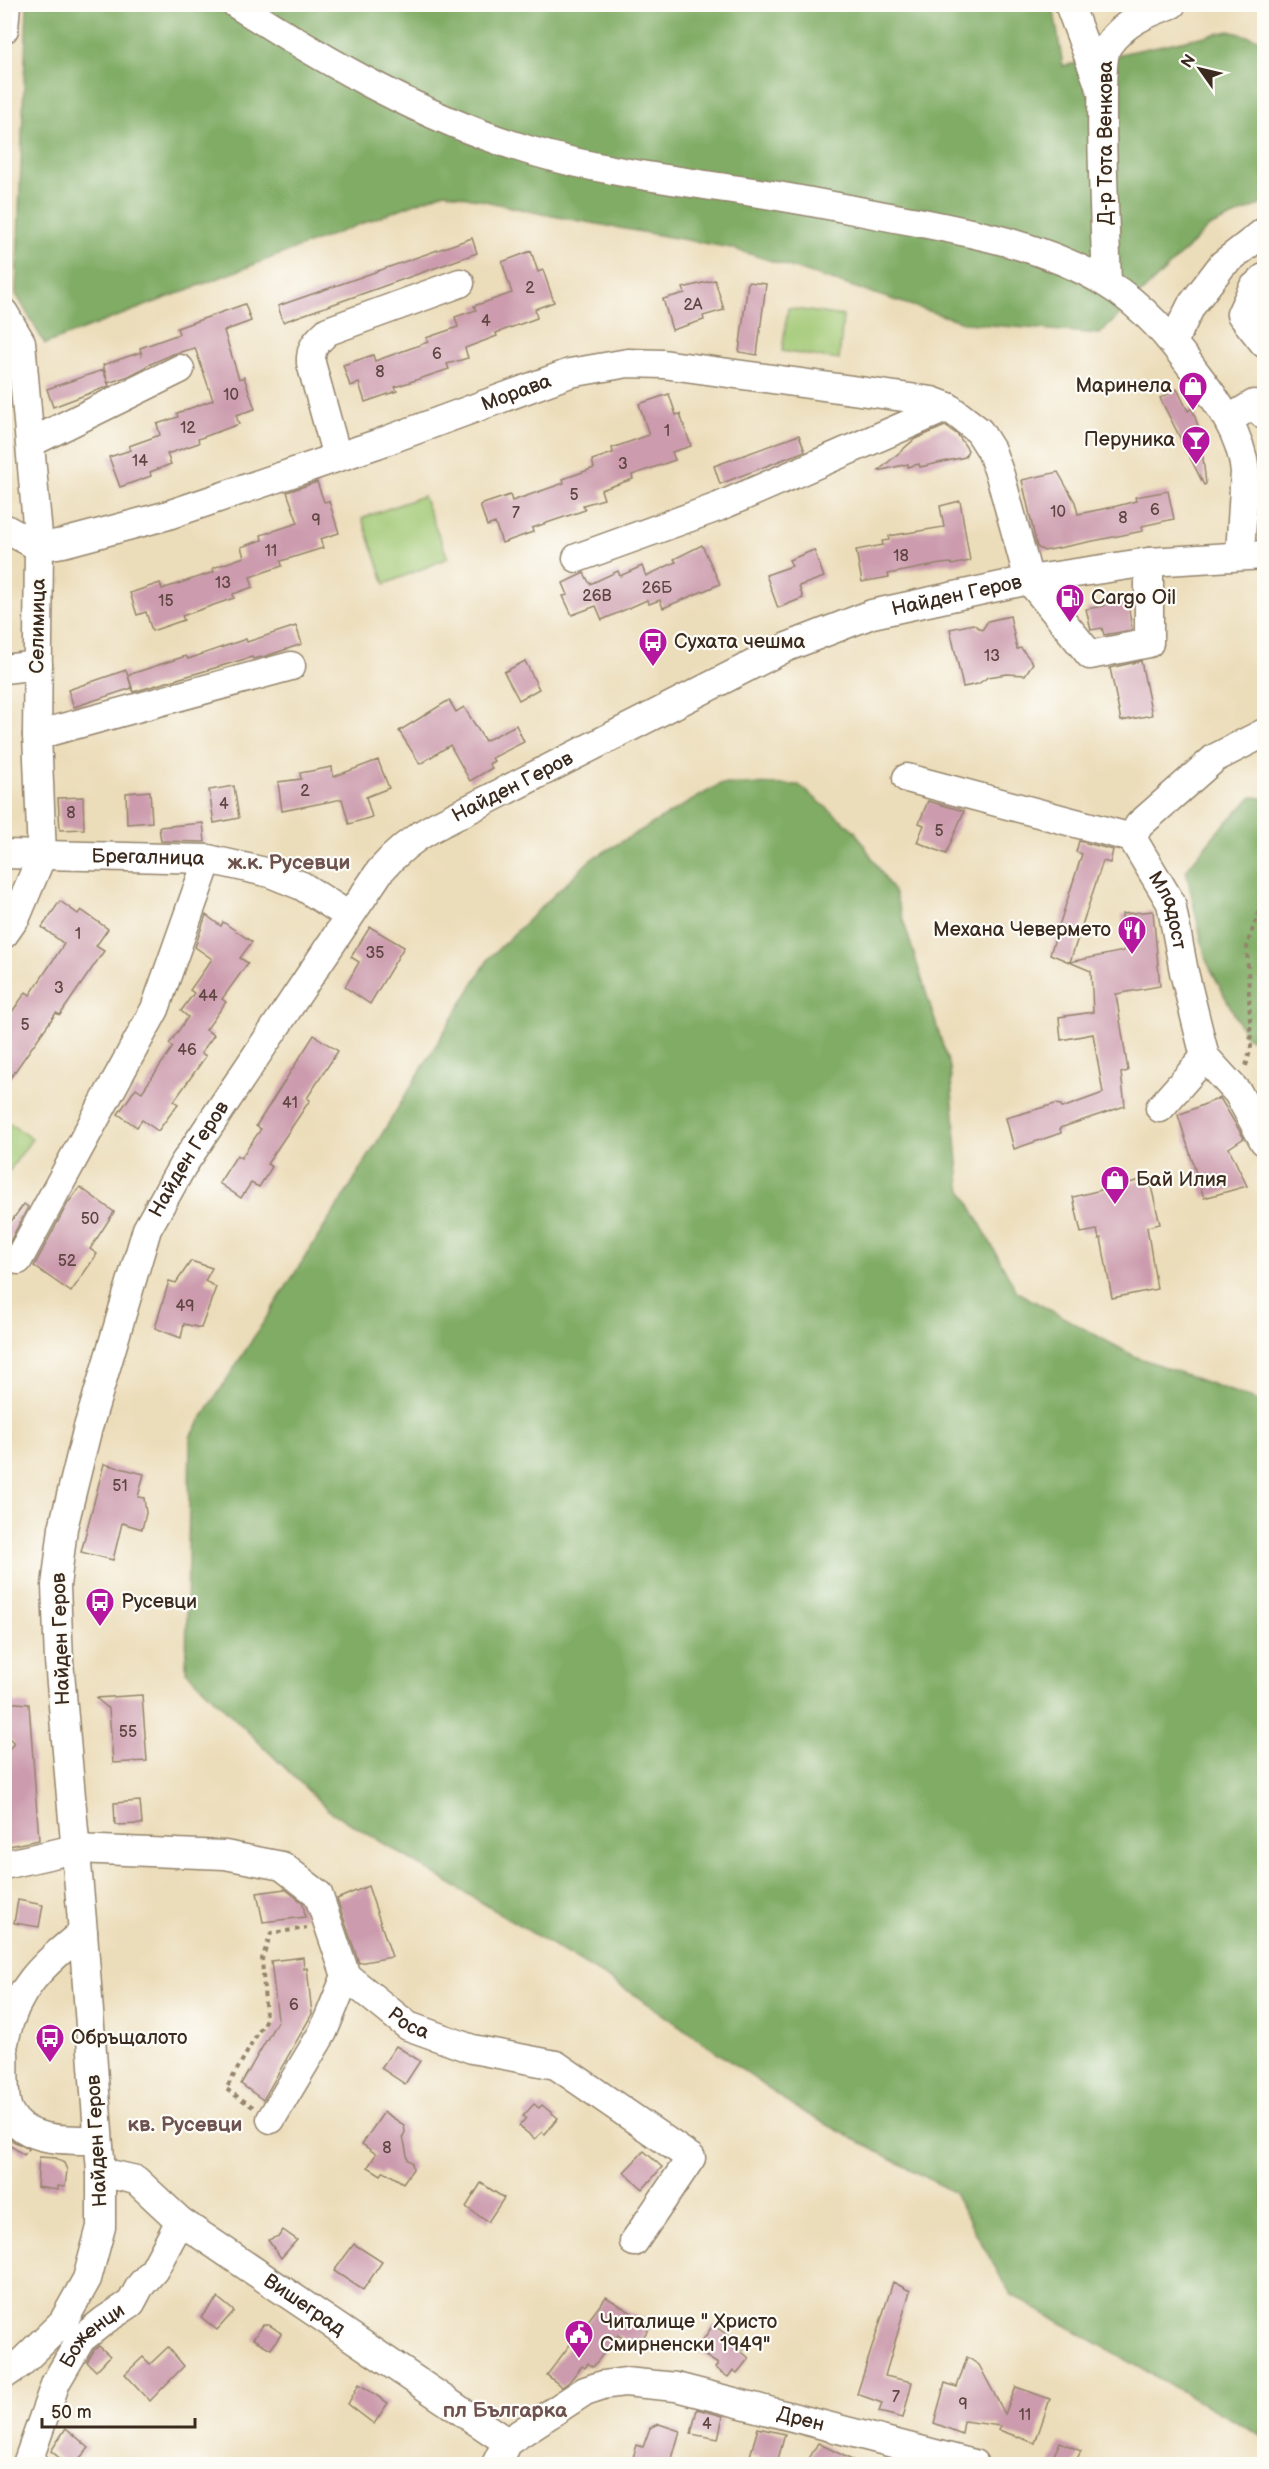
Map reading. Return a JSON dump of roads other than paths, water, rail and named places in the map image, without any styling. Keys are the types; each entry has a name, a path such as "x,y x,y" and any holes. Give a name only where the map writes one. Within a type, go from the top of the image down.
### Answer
{"street":[{"path":"4,29 6,4"},
{"path":"236,4 358,78 442,120 529,150 625,172 785,197 967,232 1042,252 1107,283 1148,315 1173,342 1228,420 1244,458 1245,494 1252,555"},
{"path":"1069,4 1103,94"},
{"name":"Д-р Тота Венкова","path":"1107,283 1103,94 1106,47 1123,28 1143,14 1172,4"},
{"path":"1173,342 1191,306 1223,264 1264,232"},
{"path":"1264,278 1253,288 1241,314 1264,343"},
{"path":"337,457 311,363 310,354 314,345 328,331 460,283"},
{"name":"Селимица","path":"4,313 21,342 32,442 39,547 37,735 42,855 16,917 4,934"},
{"name":"Морава","path":"39,547 63,543 165,516 570,374 628,363 663,364 932,401 948,407 979,431 991,450 1029,580"},
{"path":"32,442 180,369"},
{"path":"1228,420 1254,404 1264,415"},
{"path":"577,558 718,507 948,407"},
{"path":"1244,458 1264,478"},
{"path":"4,528 39,547"},
{"name":"Найден Геров","path":"4,2375 20,2364 63,2322 87,2279 101,2227 101,2172 59,1661 56,1586 63,1528 87,1431 147,1229 183,1165 349,916 380,871 395,853 412,839 787,647 872,614 1029,580 1149,562 1252,555"},
{"path":"1029,580 1090,655 1149,643 1149,562"},
{"path":"4,669 38,665"},
{"path":"37,735 291,666"},
{"path":"907,778 1132,838 1139,825 1215,758 1264,733"},
{"name":"Младост","path":"1132,838 1171,903 1184,972 1205,1057 1238,1093 1264,1141"},
{"name":"Брегалница","path":"4,854 208,859 270,873 291,882 349,916"},
{"path":"18,1260 154,1009 208,859"},
{"path":"1160,1108 1205,1057"},
{"path":"4,1865 75,1849 225,1855 282,1866 318,1894 346,1976 323,2032 271,2119"},
{"path":"4,2043 7,2026 16,2004 43,1965 83,1932"},
{"name":"Роса","path":"346,1976 408,2026 472,2049 556,2065 692,2158 634,2242"},
{"path":"4,2053 7,2105 16,2121 27,2131 44,2137 97,2140"},
{"name":"Вишеград","path":"101,2172 136,2180 180,2221 502,2453"},
{"name":"Боженци","path":"27,2464 56,2382 81,2339 131,2303 140,2286 154,2270 180,2221"},
{"name":"Дрен","path":"502,2453 585,2391 603,2385 625,2382 676,2387 907,2456 974,2464"}],"place":[{"name":"Маринела","path":"1193,412"},
{"name":"Перуника","path":"1196,466"},
{"name":"Cargo Oil","path":"1070,624"},
{"name":"Сухата чешма","path":"653,668"},
{"name":"Механа Чевермето","path":"1132,956"},
{"name":"Бай Илия","path":"1115,1206"},
{"name":"Русевци","path":"100,1628"},
{"name":"Обръщалото","path":"50,2064"},
{"name":"Читалище \" Христо Смирненски 1949\"","path":"579,2360"}],"district":[{"name":"ж.к. Русевци","path":"289,862"},
{"name":"кв. Русевци","path":"185,2124"},
{"name":"пл Българка","path":"505,2410"}]}
